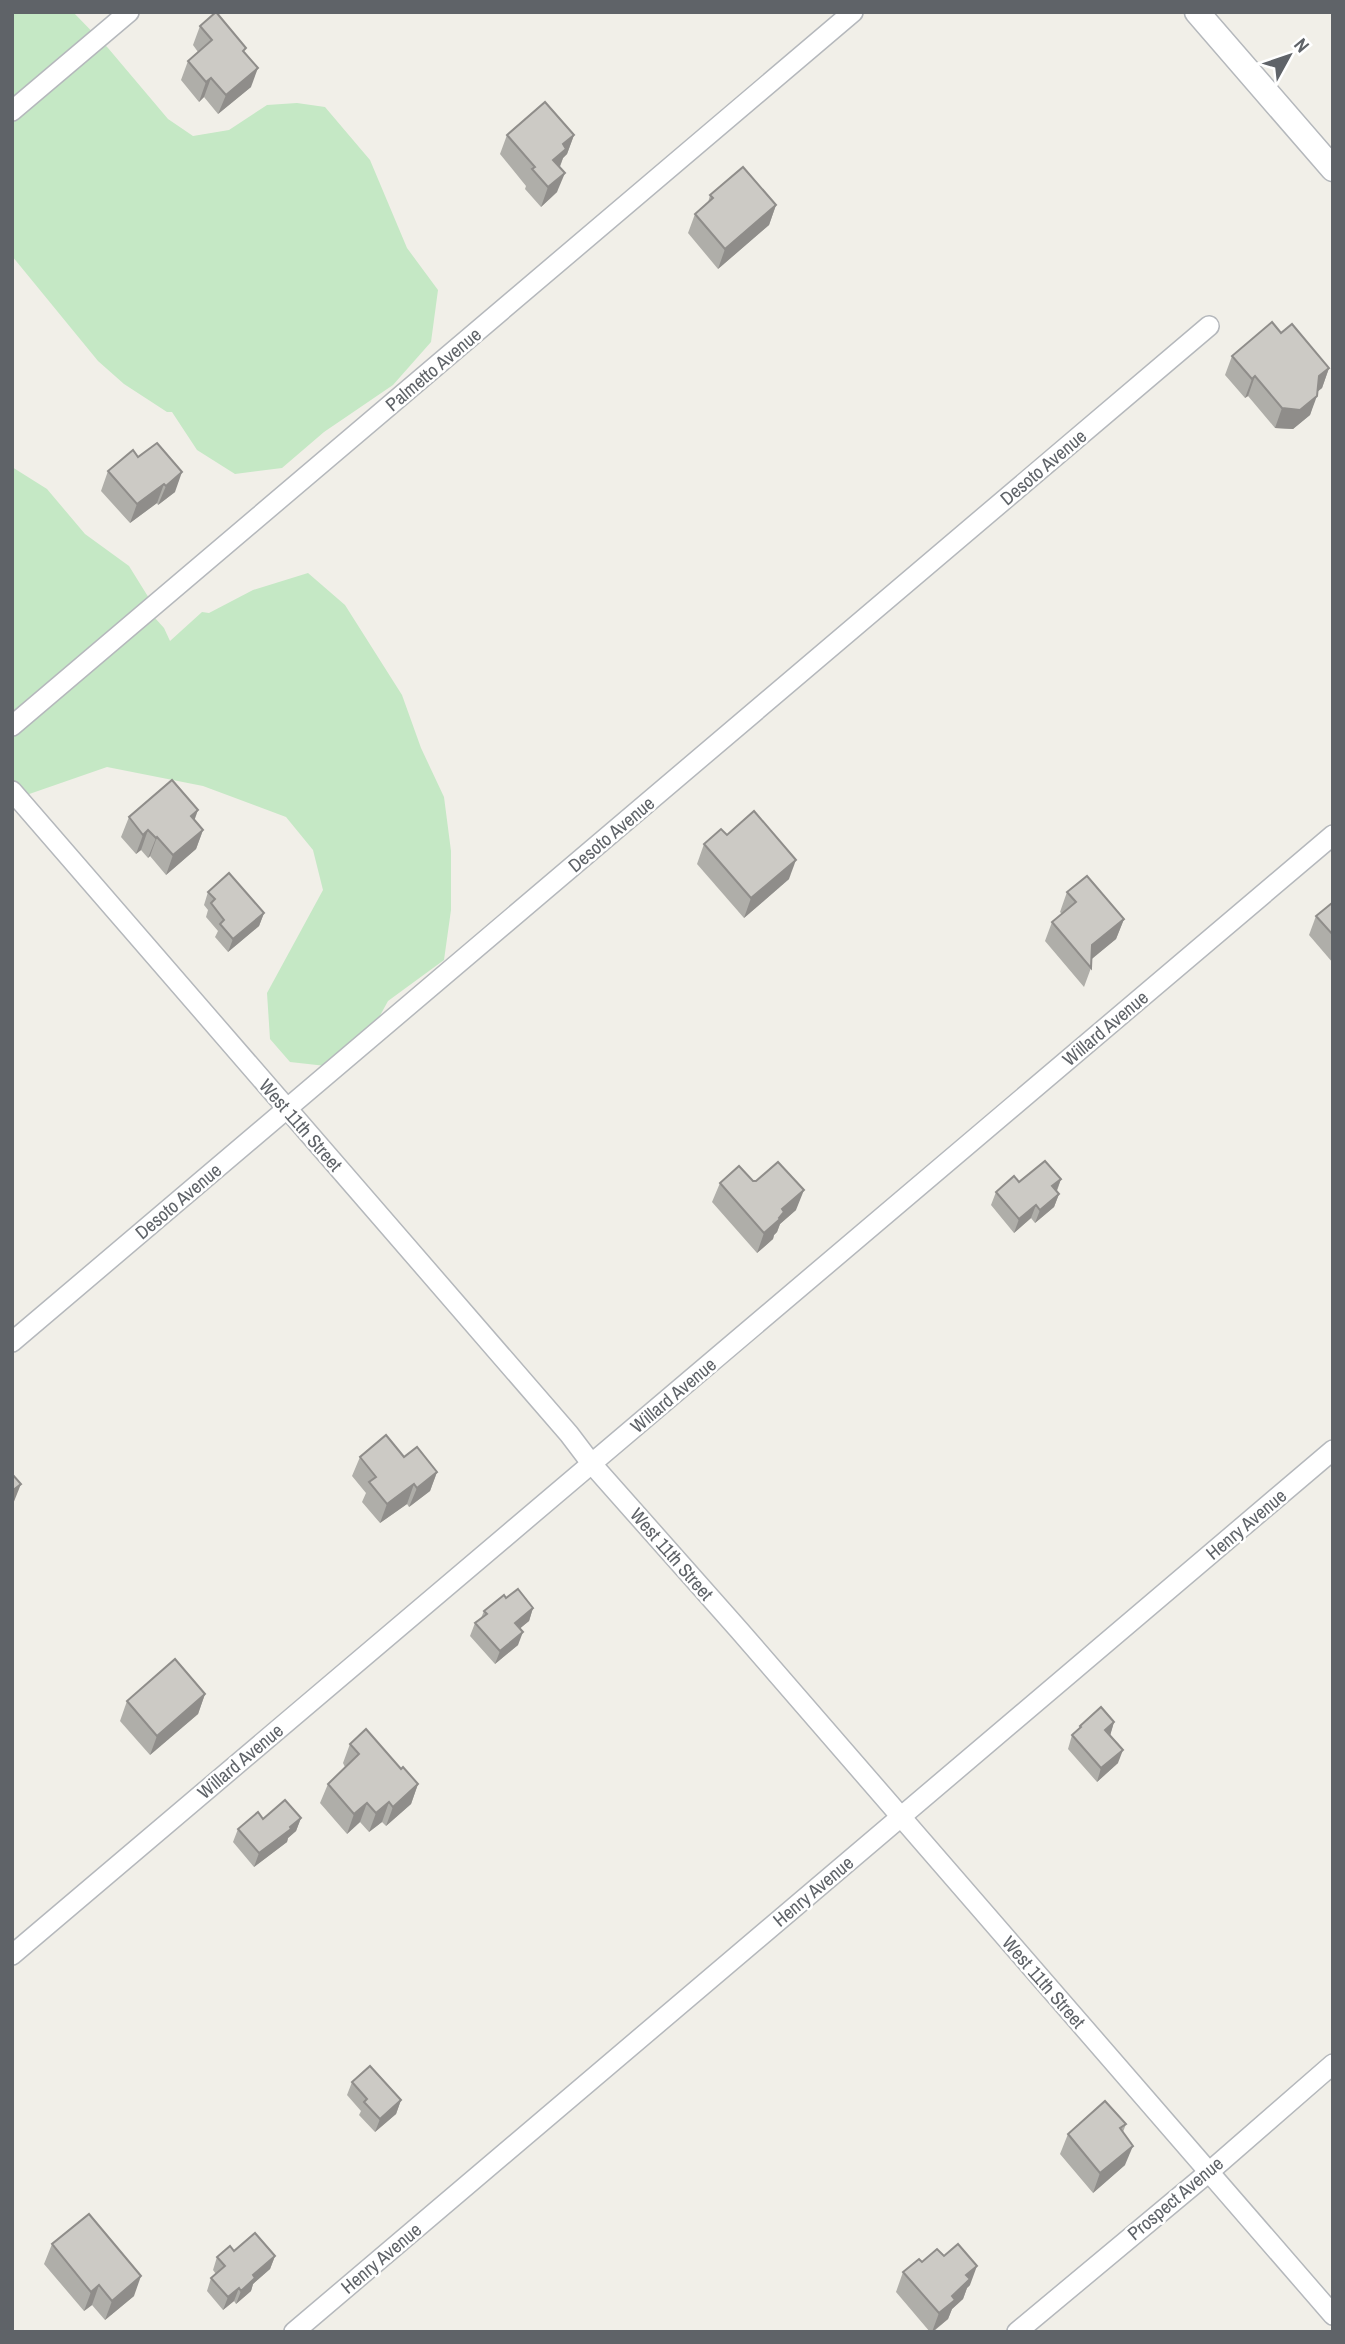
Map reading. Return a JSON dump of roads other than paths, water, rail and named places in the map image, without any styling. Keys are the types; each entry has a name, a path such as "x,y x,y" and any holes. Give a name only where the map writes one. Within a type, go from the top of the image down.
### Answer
{"street":[{"path":"12,111 129,12"},
{"name":"Palmetto Avenue","path":"12,726 853,12"},
{"path":"1197,12 1333,169"},
{"name":"Desoto Avenue","path":"12,1342 1209,326"},
{"name":"West 11th Street","path":"12,791 1333,2315"},
{"name":"Willard Avenue","path":"12,1955 1333,835"},
{"name":"Henry Avenue","path":"293,2332 1333,1450"},
{"name":"Prospect Avenue","path":"1017,2332 1209,2172 1333,2064"}]}
